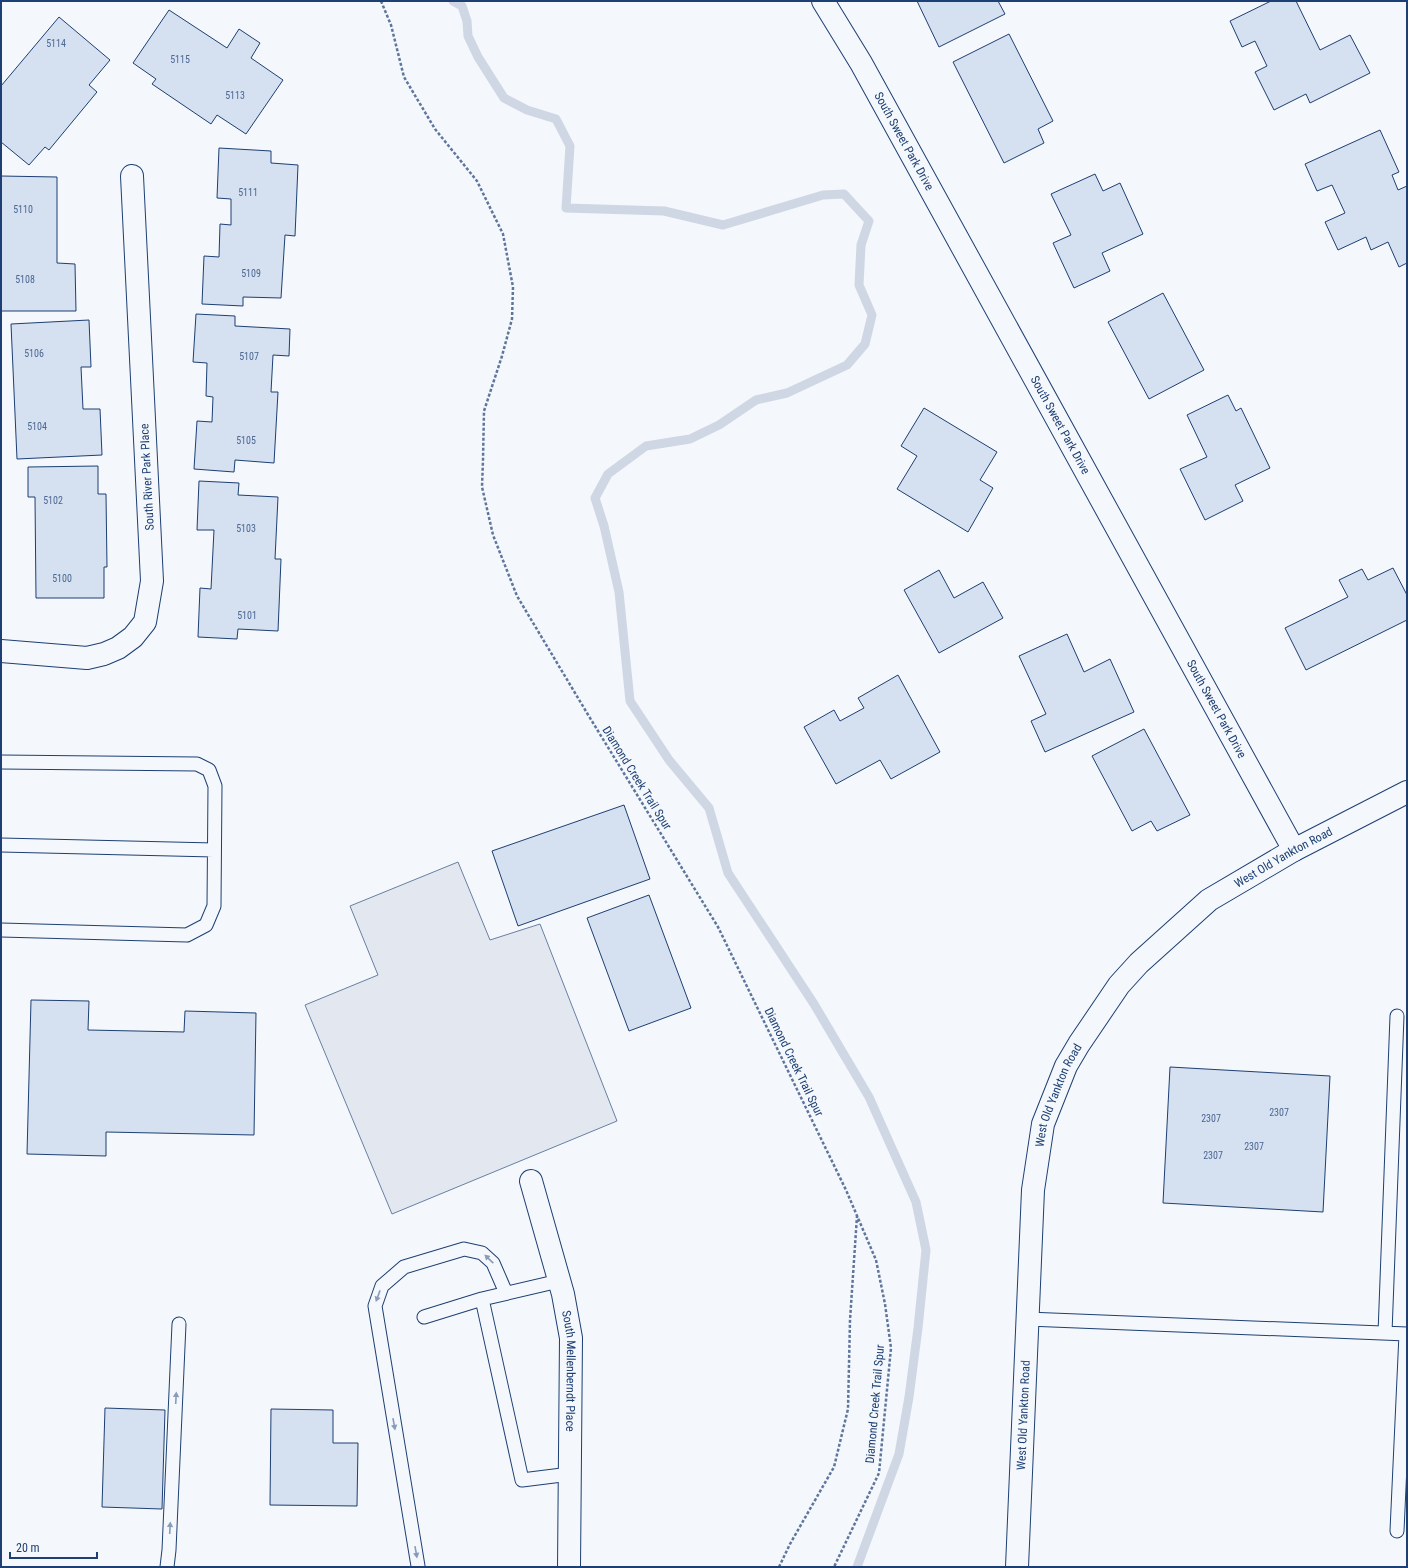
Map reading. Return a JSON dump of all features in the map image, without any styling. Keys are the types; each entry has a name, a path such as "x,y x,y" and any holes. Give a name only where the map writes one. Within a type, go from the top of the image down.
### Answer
{"street":[{"name":"South Sweet Park Drive","path":"823,1 861,63 1294,850"},
{"name":"South River Park Place","path":"1,651 87,658 104,654 118,648 134,636 145,622 152,581 132,176"},
{"name":"West Old Yankton Road","path":"1017,1567 1033,1190 1043,1124 1066,1066 1119,985 1139,963 1209,900 1294,850 1407,792"},
{"name":"South Mellenberndt Place","path":"531,1180 563,1294 570,1338 569,1567"}],"lane":[{"path":"1,762 196,764 209,770 215,786 214,906 206,926 187,936 1,930"},
{"path":"1,845 214,850"},
{"path":"1385,1333 1397,1016"},
{"path":"418,1566 375,1306 382,1286 404,1267 464,1249 482,1253 493,1263 506,1293"},
{"path":"424,1317 482,1299 559,1280"},
{"path":"482,1299 522,1480 570,1474"},
{"path":"1027,1319 1406,1334 1397,1531"},
{"path":"167,1567 179,1324"}],"path":[{"name":"Diamond Creek Trail Spur","path":"382,1 391,25 404,77 435,129 477,181 503,234 513,287 512,319 502,356 484,411 482,486 493,534 498,548 517,596 718,927 857,1215 876,1260 885,1304 891,1348 878,1473 834,1567"},
{"path":"779,1567 790,1544 834,1467 848,1409 850,1320 857,1215"}],"shaded area":[{"path":"458,862 490,940 540,924 617,1121 392,1214 305,1005 378,975 350,906"}],"building":[{"path":"917,1 998,1 1005,14 939,47"},
{"path":"1271,1 1296,1 1320,50 1350,35 1370,73 1310,103 1306,94 1274,110 1255,72 1267,66 1255,41 1242,47 1230,21"},
{"path":"169,10 227,48 239,29 260,43 251,58 283,80 246,134 217,115 211,124 152,84 156,79 133,63"},
{"path":"59,17 110,60 89,85 97,92 49,150 45,147 29,165 1,142 1,86"},
{"path":"1009,34 1053,121 1038,129 1044,143 1004,163 953,62"},
{"path":"1380,130 1399,172 1392,175 1398,190 1407,186 1407,263 1399,267 1388,242 1371,250 1366,237 1338,250 1325,222 1345,213 1332,185 1317,191 1305,164"},
{"path":"219,148 271,151 271,163 298,165 295,236 285,235 281,298 243,297 243,306 202,304 204,256 219,257 220,224 231,225 231,199 217,198"},
{"path":"1095,174 1103,191 1120,183 1143,234 1102,253 1110,271 1074,288 1053,243 1071,235 1051,194"},
{"path":"1,176 57,177 57,263 75,264 76,311 1,311"},
{"path":"1163,293 1204,370 1149,399 1108,322"},
{"path":"196,314 235,316 235,326 290,329 289,356 273,355 271,392 278,392 274,463 235,460 234,472 194,469 197,421 212,422 213,397 206,396 207,363 193,362"},
{"path":"89,320 91,367 81,367 83,409 100,409 102,455 17,459 11,324"},
{"path":"1228,395 1236,411 1241,408 1270,468 1235,485 1243,501 1205,520 1180,469 1207,457 1187,415"},
{"path":"924,408 997,452 980,480 993,488 968,532 897,489 917,456 901,446"},
{"path":"98,466 98,494 106,494 107,567 104,567 104,598 36,598 35,497 28,497 28,467"},
{"path":"199,481 239,483 238,495 278,497 275,559 281,559 278,631 238,629 237,639 198,637 200,588 211,589 214,530 197,530"},
{"path":"1393,568 1407,595 1407,620 1306,670 1285,628 1348,597 1339,580 1362,569 1368,580"},
{"path":"939,570 954,598 983,582 1003,618 939,653 904,590"},
{"path":"1067,634 1084,672 1110,659 1134,712 1045,752 1031,721 1046,714 1019,656"},
{"path":"898,675 940,752 891,779 880,760 836,784 804,727 834,710 840,721 864,708 858,698"},
{"path":"1144,729 1190,815 1157,831 1151,821 1132,831 1092,756"},
{"path":"624,805 650,879 518,926 492,851"},
{"path":"649,895 691,1008 629,1031 587,918"},
{"path":"31,1000 89,1001 88,1030 184,1032 185,1011 256,1013 254,1135 106,1132 106,1156 27,1154"},
{"path":"1170,1067 1330,1076 1323,1212 1163,1203"},
{"path":"105,1408 165,1410 162,1509 102,1507"},
{"path":"271,1409 333,1410 333,1443 358,1443 357,1506 270,1505"}],"waterway":[{"path":"453,1 462,6 467,21 468,36 478,57 504,98 527,110 556,119 570,146 566,208 664,211 723,225 823,195 844,194 869,221 861,245 859,285 872,315 865,344 847,365 787,393 756,400 719,425 690,439 646,446 608,474 595,498 604,526 619,592 630,701 669,760 709,808 728,873 814,1004 869,1097 916,1202 926,1250 909,1397 899,1454 857,1567"}]}
